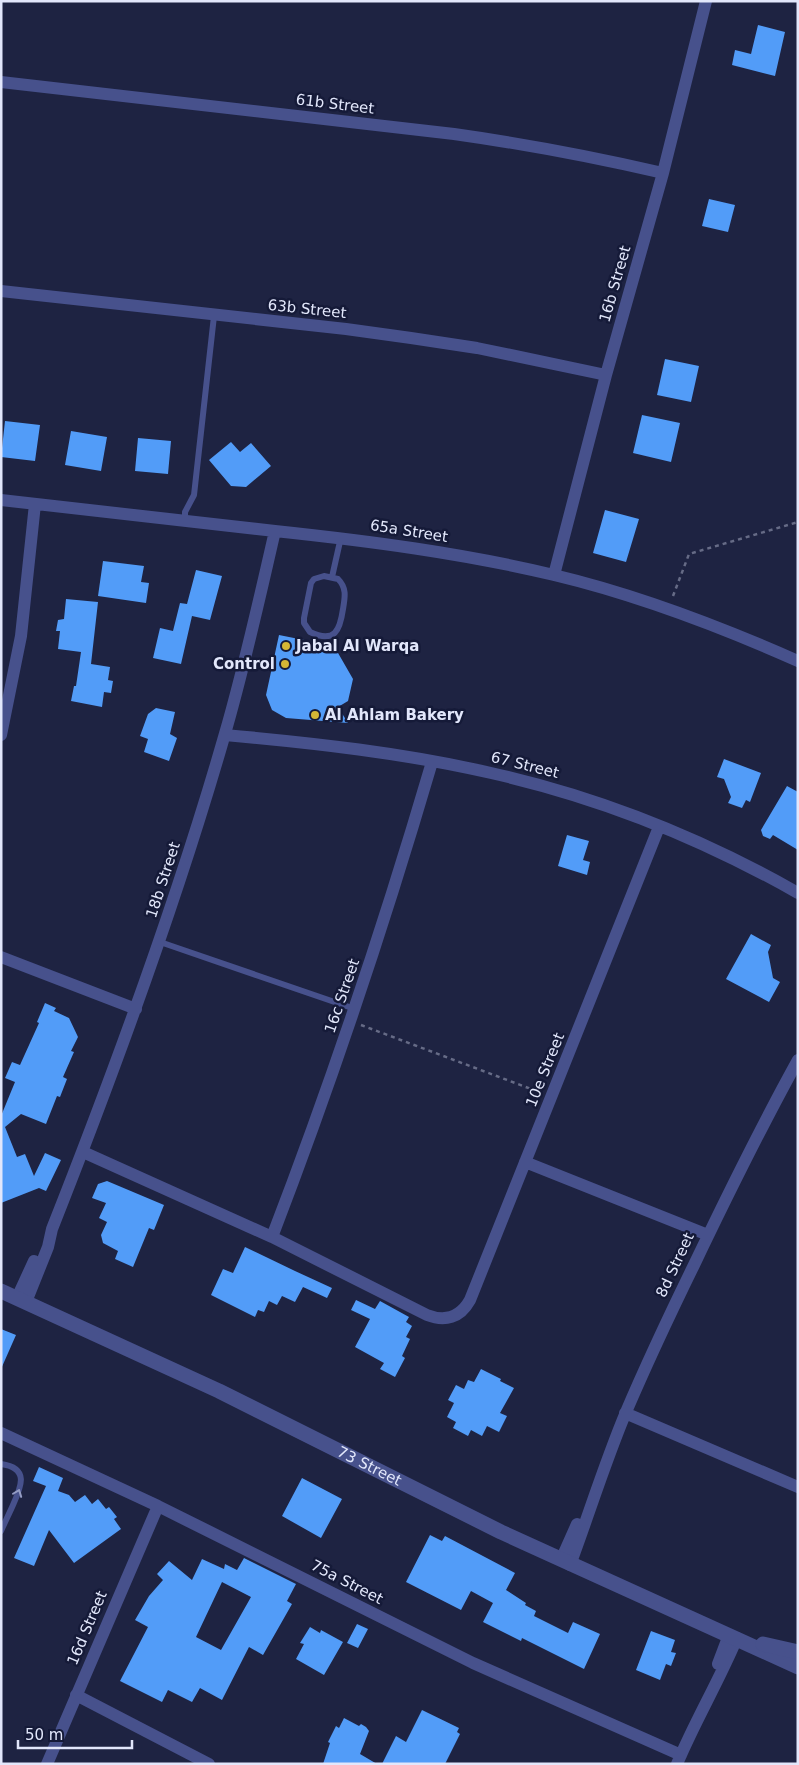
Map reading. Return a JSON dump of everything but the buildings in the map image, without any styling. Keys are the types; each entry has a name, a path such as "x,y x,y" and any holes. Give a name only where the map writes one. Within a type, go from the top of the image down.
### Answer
{"street":[{"name":"16b Street","path":"554,575 606,375 663,173 706,1"},
{"name":"61b Street","path":"1,82 454,134 525,144 663,173"},
{"name":"63b Street","path":"1,292 346,329 477,348 606,375"},
{"name":"65a Street","path":"1,500 341,537 444,552 554,575 621,594 668,609 756,642 798,661"},
{"path":"1,734 21,636 35,504"},
{"name":"18b Street","path":"22,1300 39,1248 52,1229 160,942 225,735 275,531"},
{"name":"67 Street","path":"225,735 364,750 490,772 548,787 604,805 714,850 798,893"},
{"name":"16c Street","path":"272,1237 353,1015 432,762"},
{"name":"10e Street","path":"272,1237 427,1316 443,1319 452,1318 460,1314 470,1300 659,827"},
{"path":"1,957 136,1009"},
{"name":"8d Street","path":"565,1562 583,1510 595,1491 625,1413 708,1235 798,1060"},
{"path":"82,1152 272,1237"},
{"path":"526,1162 708,1235"},
{"name":"73 Street","path":"1,1292 219,1391 331,1446 444,1505 565,1562 798,1667"},
{"path":"625,1413 798,1487"},
{"name":"75a Street","path":"1,1433 158,1506 473,1662 679,1760"},
{"name":"16d Street","path":"47,1764 158,1506"},
{"path":"679,1760 709,1695 714,1674 733,1637"},
{"name":"73 Street","path":"733,1637 798,1652"},
{"path":"76,1695 209,1764"}],"lane":[{"path":"184,520 194,495 214,316"},
{"path":"332,577 341,537"},
{"path":"319,577 332,577 338,579 345,588 342,622 340,628 330,636 315,634 310,632 304,624 309,588 314,580 319,577"},
{"path":"160,942 353,1015"},
{"path":"1,1464 14,1468 18,1472 21,1483 1,1530"}],"path":[{"path":"668,609 689,554 798,522"},
{"path":"353,1015 551,1097"}],"place":[{"name":"Jabal Al Warqa","path":"286,646"},
{"name":"Control","path":"285,664"},
{"name":"Al Ahlam Bakery","path":"315,715"}]}
